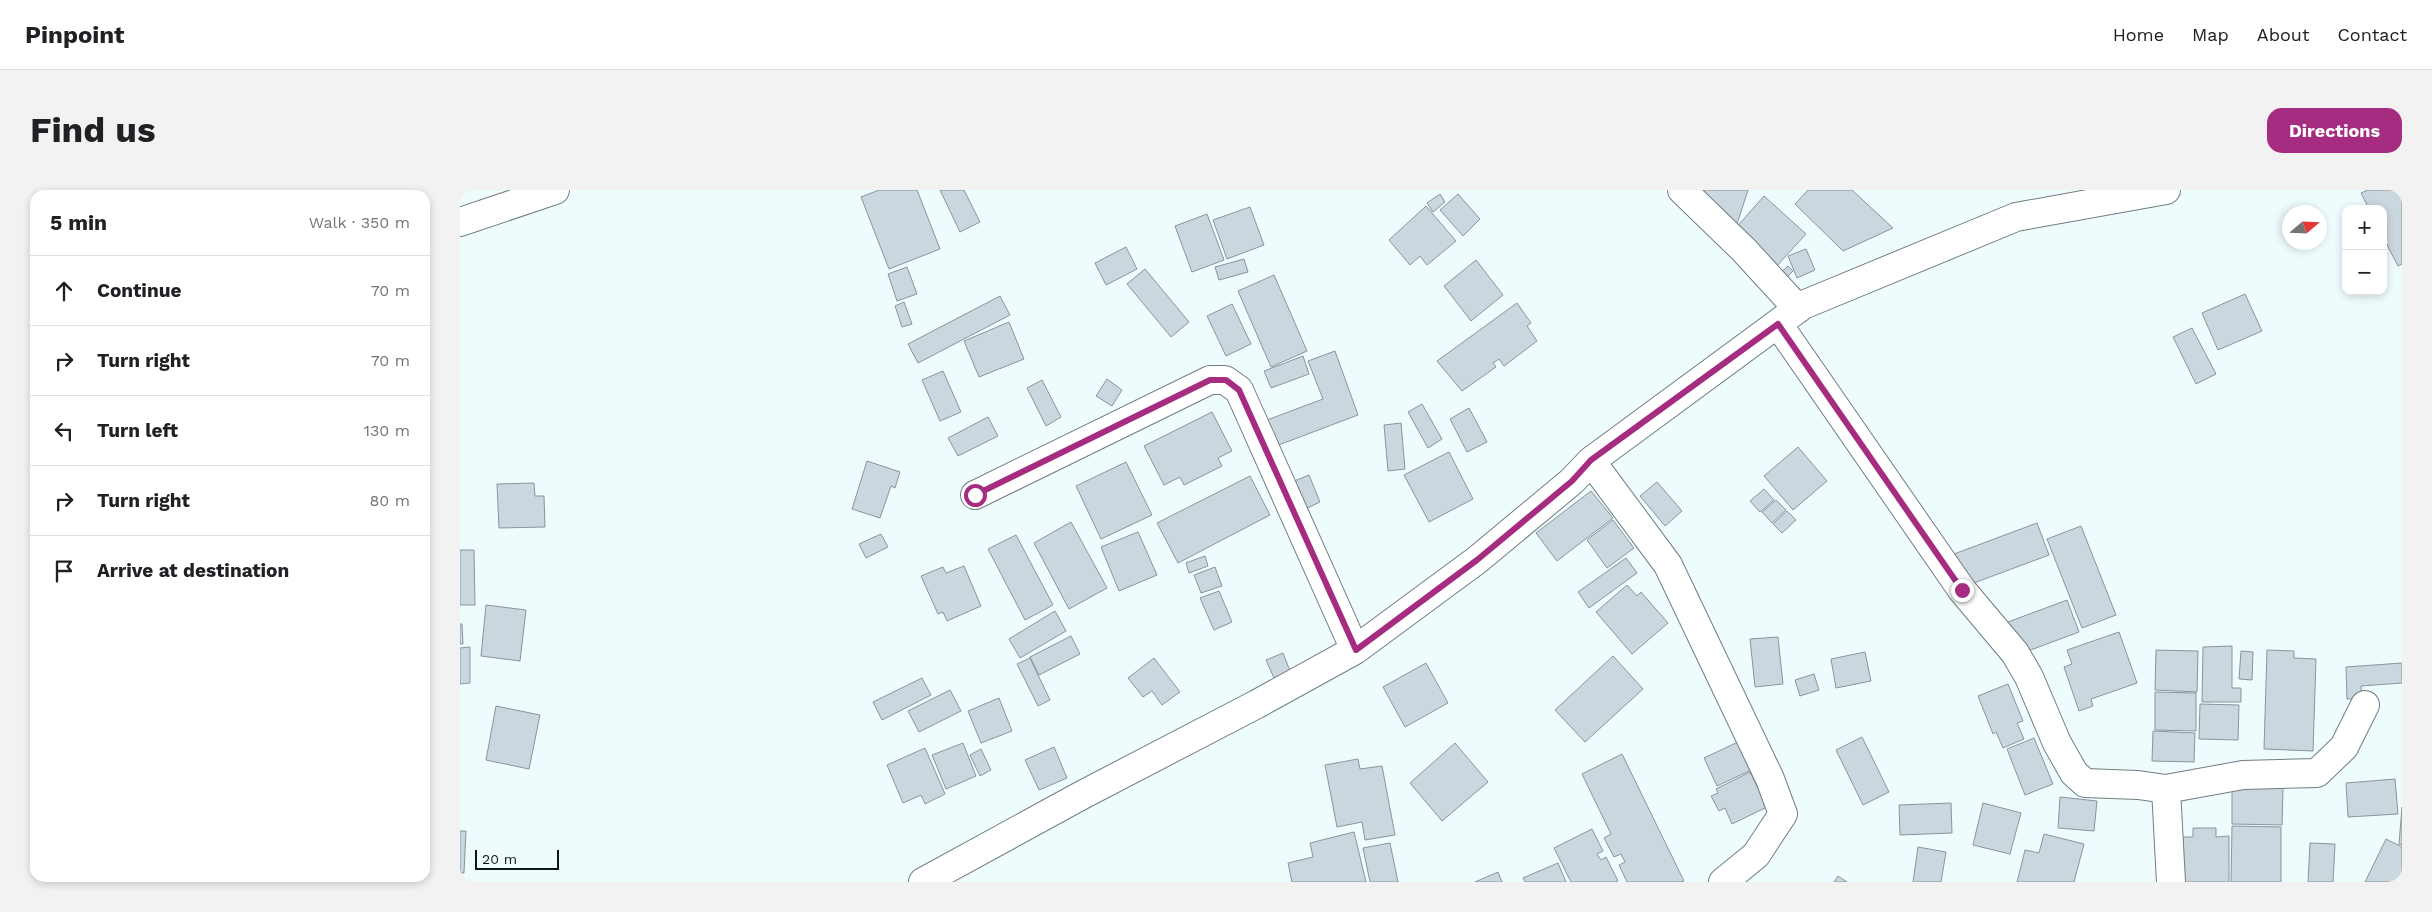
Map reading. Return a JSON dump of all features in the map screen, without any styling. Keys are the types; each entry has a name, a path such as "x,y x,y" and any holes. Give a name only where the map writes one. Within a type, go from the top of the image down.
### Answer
{"street":[{"path":"460,222 555,190"},
{"path":"1682,190 1744,250 1962,590 2015,653 2029,677 2058,743 2074,773 2086,782 2138,785 2166,790 2243,775 2317,773 2344,747 2366,706"},
{"path":"923,882 1084,794 1258,704 1356,650 1477,560 1572,481 1591,460 1803,305 2016,217 2166,190"},
{"path":"975,495 1210,380 1226,380 1239,390 1356,650"},
{"path":"1591,460 1668,565 1770,779 1783,814 1756,855 1723,882"},
{"path":"2166,790 2171,882"}],"building":[{"path":"879,190 917,190 940,249 889,269 861,197"},
{"path":"940,190 964,190 980,222 960,232"},
{"path":"1692,190 1748,190 1737,224"},
{"path":"1808,190 1852,190 1893,228 1843,251 1795,204"},
{"path":"2368,190 2401,190 2402,264 2398,266 2387,245 2387,205 2367,205 2361,193"},
{"path":"1440,194 1445,202 1433,212 1427,203"},
{"path":"1458,194 1480,219 1463,236 1440,210"},
{"path":"1764,196 1806,234 1775,268 1734,230"},
{"path":"1426,206 1456,241 1427,265 1420,256 1410,265 1389,240"},
{"path":"1250,207 1264,245 1227,259 1213,220"},
{"path":"1207,214 1224,260 1192,272 1175,226"},
{"path":"1126,247 1137,269 1106,285 1095,263"},
{"path":"1806,249 1815,270 1797,278 1788,256"},
{"path":"1244,259 1248,272 1219,280 1215,267"},
{"path":"1476,260 1503,295 1471,321 1444,286"},
{"path":"1788,266 1793,271 1784,280 1779,274"},
{"path":"907,267 917,294 897,301 888,274"},
{"path":"1145,269 1189,322 1171,337 1127,284"},
{"path":"1274,275 1307,351 1271,367 1238,291"},
{"path":"2245,294 2262,331 2218,350 2202,313"},
{"path":"1000,296 1010,315 918,363 908,344"},
{"path":"904,302 912,324 902,327 895,306"},
{"path":"1517,303 1531,323 1527,326 1537,341 1504,366 1499,359 1493,363 1496,367 1462,391 1437,361"},
{"path":"1232,304 1251,344 1226,356 1207,316"},
{"path":"1009,322 1024,359 979,377 964,341"},
{"path":"2192,328 2216,374 2196,384 2173,337"},
{"path":"1335,351 1358,415 1276,446 1267,420 1323,399 1308,361"},
{"path":"1303,356 1309,374 1271,388 1264,371"},
{"path":"943,371 961,412 940,421 922,380"},
{"path":"1107,379 1122,390 1112,406 1096,396"},
{"path":"1042,380 1061,417 1046,426 1027,388"},
{"path":"1422,404 1442,439 1428,448 1408,412"},
{"path":"1469,408 1487,442 1467,452 1450,419"},
{"path":"1212,412 1232,451 1218,458 1222,466 1184,485 1180,477 1164,485 1144,446"},
{"path":"988,417 998,436 958,456 948,438"},
{"path":"1401,423 1405,469 1388,471 1384,425"},
{"path":"1798,447 1827,481 1793,510 1764,476"},
{"path":"1449,452 1473,499 1429,522 1404,475"},
{"path":"867,461 900,472 895,488 891,486 880,518 852,509"},
{"path":"1126,462 1152,515 1101,539 1076,486"},
{"path":"1309,475 1320,502 1303,510 1292,482"},
{"path":"1250,476 1270,515 1178,563 1157,523"},
{"path":"1657,482 1682,511 1665,526 1640,496"},
{"path":"534,483 535,496 544,496 545,527 499,528 497,484"},
{"path":"1764,489 1774,500 1760,512 1750,501"},
{"path":"1591,491 1613,518 1557,561 1536,533"},
{"path":"1776,500 1786,510 1772,523 1762,512"},
{"path":"1787,511 1796,520 1782,533 1773,524"},
{"path":"1613,520 1634,548 1607,568 1587,540"},
{"path":"1071,522 1107,588 1069,609 1034,543"},
{"path":"2037,523 2049,555 1966,586 1954,554"},
{"path":"2081,526 2116,615 2082,628 2047,539"},
{"path":"1138,532 1157,575 1119,591 1101,547"},
{"path":"881,534 888,547 866,558 859,544"},
{"path":"1016,535 1053,605 1025,620 988,549"},
{"path":"460,550 474,550 475,605 460,605"},
{"path":"1205,556 1208,566 1189,573 1186,563"},
{"path":"1626,558 1637,573 1589,608 1578,592"},
{"path":"964,566 981,606 947,621 943,612 938,614 921,576 943,567 946,573"},
{"path":"1215,567 1222,586 1201,593 1194,575"},
{"path":"1627,585 1637,596 1641,592 1668,623 1632,654 1596,612"},
{"path":"1219,591 1232,622 1214,630 1200,598"},
{"path":"2067,600 2079,632 2020,654 2008,622"},
{"path":"486,605 526,610 520,661 481,656"},
{"path":"1055,611 1066,631 1020,658 1009,639"},
{"path":"460,624 462,624 463,644 460,644"},
{"path":"2119,632 2137,683 2091,699 2093,706 2079,711 2064,667 2072,664 2067,650"},
{"path":"1071,636 1080,654 1039,675 1030,657"},
{"path":"1778,637 1783,684 1755,687 1750,639"},
{"path":"2232,646 2232,688 2241,688 2241,702 2202,702 2203,647"},
{"path":"470,647 470,683 460,684 460,648"},
{"path":"2156,650 2198,651 2197,692 2155,690"},
{"path":"2267,650 2294,651 2294,658 2316,659 2313,751 2264,749"},
{"path":"2241,651 2253,652 2252,680 2239,679"},
{"path":"1865,652 1871,681 1836,688 1831,659"},
{"path":"1283,653 1290,671 1274,678 1266,660"},
{"path":"1613,656 1643,689 1585,742 1555,710"},
{"path":"1030,658 1050,700 1038,706 1017,664"},
{"path":"1154,658 1180,692 1162,705 1152,691 1143,697 1128,678"},
{"path":"1426,663 1448,703 1405,727 1383,687"},
{"path":"2402,663 2402,683 2361,686 2362,698 2347,699 2346,667"},
{"path":"1814,674 1819,690 1800,696 1795,680"},
{"path":"922,678 931,695 882,720 873,702"},
{"path":"2008,684 2023,721 2017,723 2024,739 2003,748 1996,732 1993,734 1978,696"},
{"path":"950,690 961,711 919,732 908,711"},
{"path":"2155,692 2196,693 2196,731 2155,730"},
{"path":"999,698 1012,731 981,743 968,711"},
{"path":"2200,704 2239,705 2238,740 2199,739"},
{"path":"496,706 540,715 529,769 486,760"},
{"path":"2153,731 2195,733 2194,762 2152,761"},
{"path":"1862,737 1889,792 1863,805 1836,750"},
{"path":"2034,738 2053,784 2025,795 2007,749"},
{"path":"1738,742 1751,770 1717,786 1704,758"},
{"path":"963,743 976,776 946,789 932,755"},
{"path":"1455,743 1488,782 1442,821 1410,783"},
{"path":"1054,747 1067,778 1039,790 1025,760"},
{"path":"925,748 945,794 925,804 921,795 903,803 887,765"},
{"path":"981,749 991,770 980,776 970,755"},
{"path":"1622,754 1684,881 1627,882 1619,865 1625,862 1621,854 1614,857 1604,838 1611,834 1582,774"},
{"path":"1358,759 1360,769 1382,766 1395,835 1365,840 1362,822 1337,827 1325,765"},
{"path":"1750,772 1767,807 1732,824 1725,808 1719,811 1711,796 1718,793 1716,789"},
{"path":"2395,779 2398,814 2348,817 2346,783"},
{"path":"2232,787 2283,788 2282,825 2232,824"},
{"path":"2060,797 2097,801 2094,831 2058,828"},
{"path":"1951,803 1952,833 1900,835 1899,805"},
{"path":"1983,803 2021,813 2010,854 1973,845"},
{"path":"2402,807 2402,845 2399,844"},
{"path":"2232,826 2281,827 2281,882 2231,882"},
{"path":"2193,828 2216,828 2216,837 2229,836 2229,882 2182,882 2181,837 2193,837"},
{"path":"1592,829 1603,851 1597,854 1601,860 1606,857 1618,881 1571,882 1554,848"},
{"path":"460,831 466,831 464,873 460,873"},
{"path":"1354,832 1366,882 1292,882 1288,863 1313,857 1310,843"},
{"path":"2044,834 2084,844 2074,882 2017,882 2025,850 2039,853"},
{"path":"2386,839 2402,847 2402,882 2365,882"},
{"path":"1390,843 1398,882 1370,882 1363,848"},
{"path":"2310,843 2335,844 2333,882 2308,882"},
{"path":"1918,847 1946,852 1941,882 1913,882"},
{"path":"1558,863 1566,882 1525,882 1523,878"},
{"path":"1498,872 1502,882 1475,882"},
{"path":"1838,876 1847,882 1834,882"}],"route":[{"path":"975,495 1210,380 1226,380 1239,390 1271,457 1356,650 1432,591 1477,560 1572,481 1591,460 1778,324 1962,590"}]}
